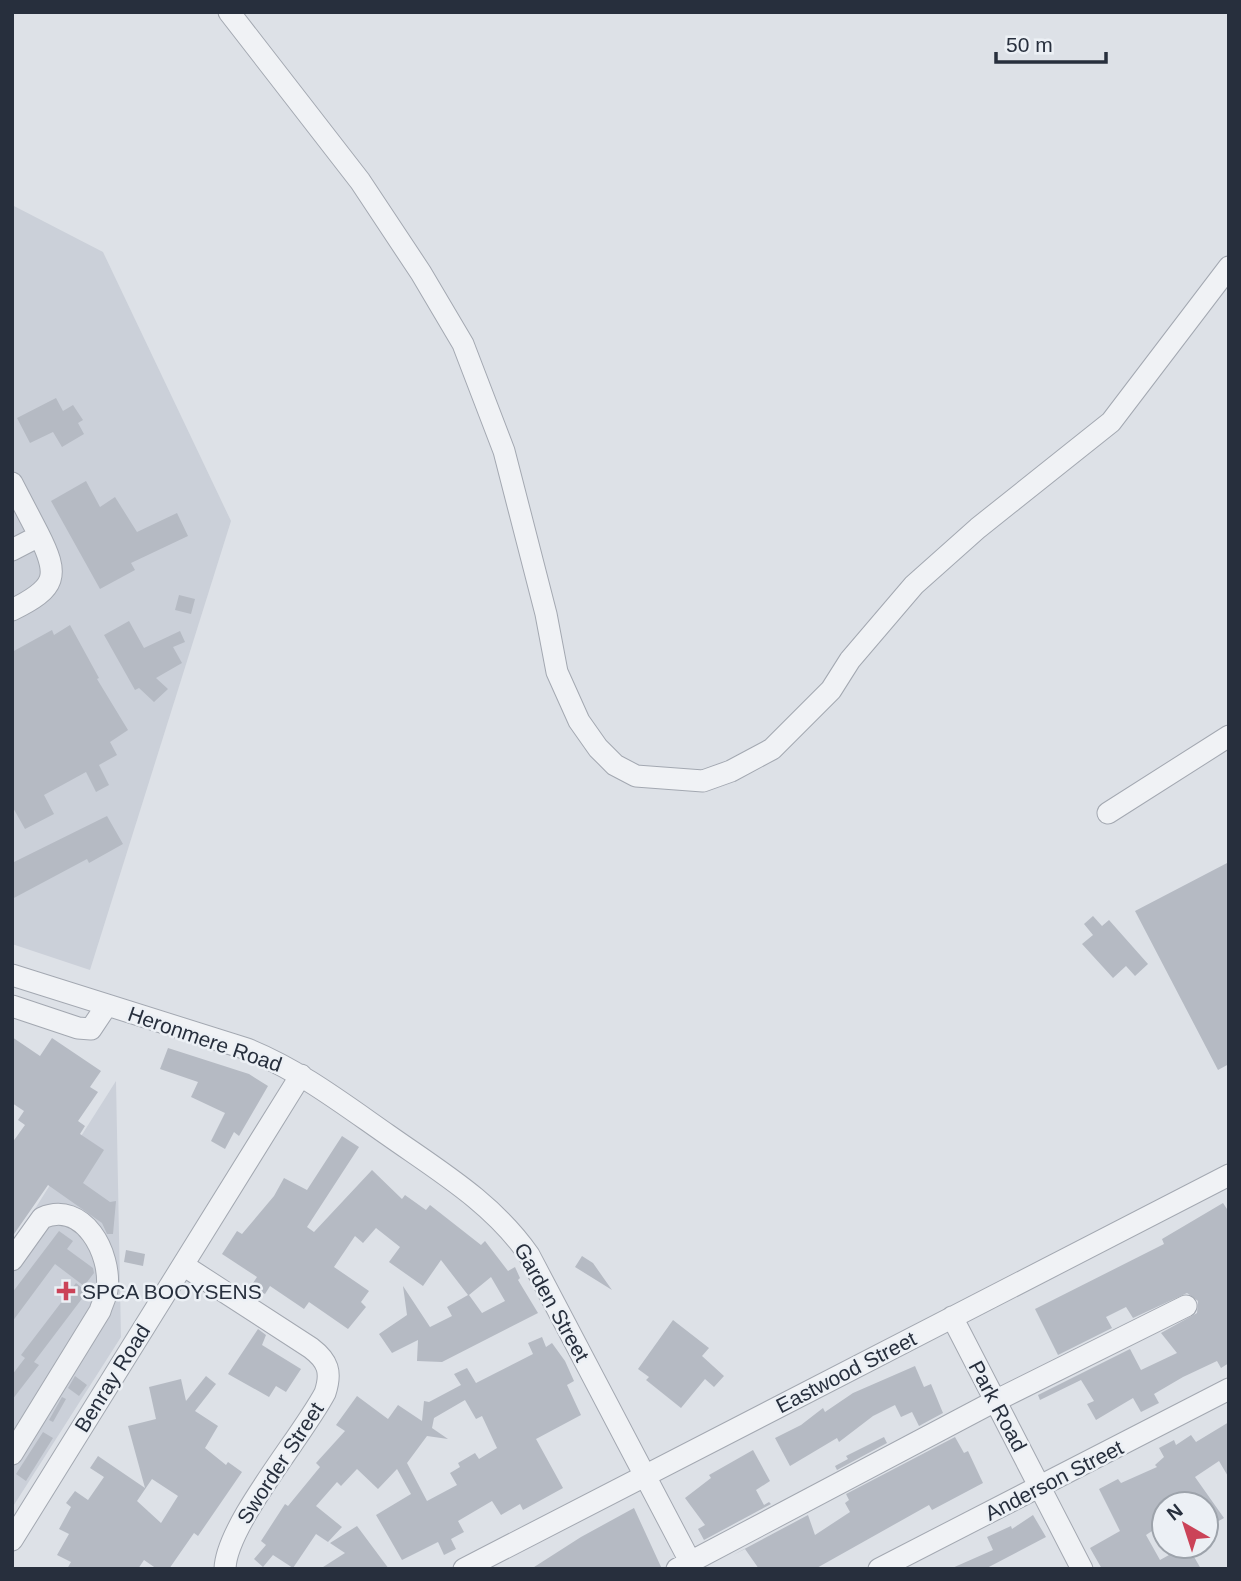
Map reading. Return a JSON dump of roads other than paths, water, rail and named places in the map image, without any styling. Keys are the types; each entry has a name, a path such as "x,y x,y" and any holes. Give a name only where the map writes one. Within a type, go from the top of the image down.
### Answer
{"street":[{"path":"229,12 360,181 421,273 463,344 504,451 546,614 556,671 579,721 598,748 615,765 636,776 703,780 731,771 772,749 831,690 850,660 914,585 978,528 1111,422 1229,267"},
{"path":"12,483 52,563 52,573 39,595 12,610"},
{"path":"12,550 39,536"},
{"path":"1108,813 1229,736"},
{"name":"Heronmere Road","path":"12,975 247,1049 302,1075"},
{"name":"Heronmere Road","path":"12,1006 78,1028 91,1029 107,1005"},
{"name":"Benray Road","path":"12,1540 302,1075"},
{"name":"Garden Street","path":"302,1075 468,1191 517,1237 555,1300 687,1566"},
{"name":"Eastwood Street","path":"464,1569 1229,1175"},
{"path":"12,1259 42,1218 70,1214 81,1220 92,1234 106,1269 107,1290 100,1311 12,1454"},
{"name":"Sworder Street","path":"183,1265 321,1355 329,1369 326,1393 237,1530 226,1557 225,1569"},
{"path":"687,1566 995,1401 1186,1306"},
{"name":"Park Road","path":"952,1317 1082,1569"},
{"name":"Anderson Street","path":"879,1569 1229,1389"}],"place":[{"name":"SPCA BOOYSENS","path":"66,1291"}]}
